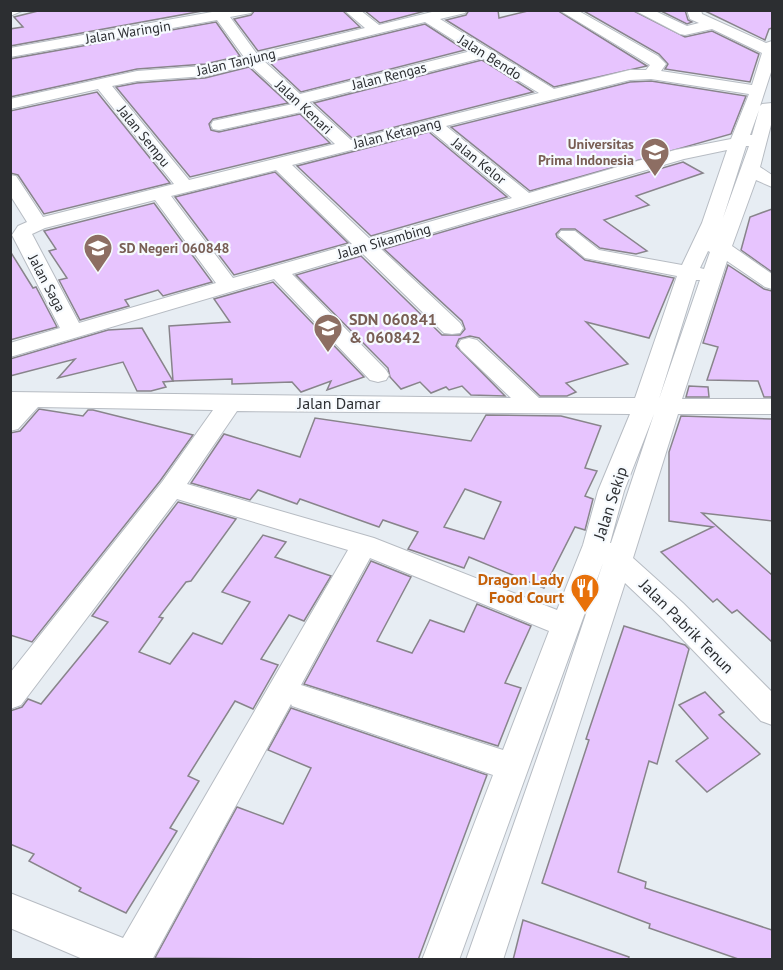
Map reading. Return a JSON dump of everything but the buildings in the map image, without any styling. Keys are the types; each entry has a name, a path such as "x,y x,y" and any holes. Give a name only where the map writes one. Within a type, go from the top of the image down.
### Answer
{"street":[{"path":"10,12 17,10"},
{"name":"Jalan Waringin","path":"10,53 219,13 246,10"},
{"path":"351,10 377,31"},
{"name":"Jalan Tanjung","path":"10,104 137,76 196,72 460,10"},
{"path":"566,10 653,59 658,64 651,74"},
{"path":"641,10 685,31 711,25"},
{"path":"694,10 695,16 711,25 772,49"},
{"name":"Jalan Kenari","path":"219,13 253,59 347,146"},
{"name":"Jalan Bendo","path":"428,18 551,94"},
{"name":"Jalan Sekip","path":"484,960 608,553 700,275 756,156 772,49"},
{"name":"Jalan Rengas","path":"219,125 482,53"},
{"name":"Jalan Ketapang","path":"38,225 630,75 651,74 765,91"},
{"name":"Jalan Sempu","path":"102,84 186,188"},
{"name":"Jalan Kelor","path":"434,124 525,199"},
{"name":"Jalan Sikambing","path":"10,350 681,154 756,156"},
{"path":"279,163 452,328"},
{"path":"10,180 38,225"},
{"path":"160,194 228,286"},
{"name":"Jalan Saga","path":"38,225 25,230 22,235 73,332"},
{"path":"568,235 592,254 700,275"},
{"path":"712,246 772,283"},
{"path":"278,272 378,375"},
{"path":"469,345 534,406"},
{"path":"10,423 21,399"},
{"name":"Jalan Damar","path":"21,399 772,407"},
{"path":"10,696 171,488 230,403"},
{"path":"171,488 364,545 567,626"},
{"path":"10,910 131,960 364,545"},
{"name":"Jalan Sekip","path":"440,960 567,626 608,553"},
{"name":"Jalan Pabrik Tenun","path":"608,553 674,611 772,712"},
{"path":"303,697 512,767"}],"place":[{"name":"Universitas Prima Indonesia","path":"655,178"},
{"name":"SD Negeri 060848","path":"98,274"},
{"name":"SDN 060841 & 060842","path":"328,354"},
{"name":"Dragon Lady Food Court","path":"585,614"}]}
